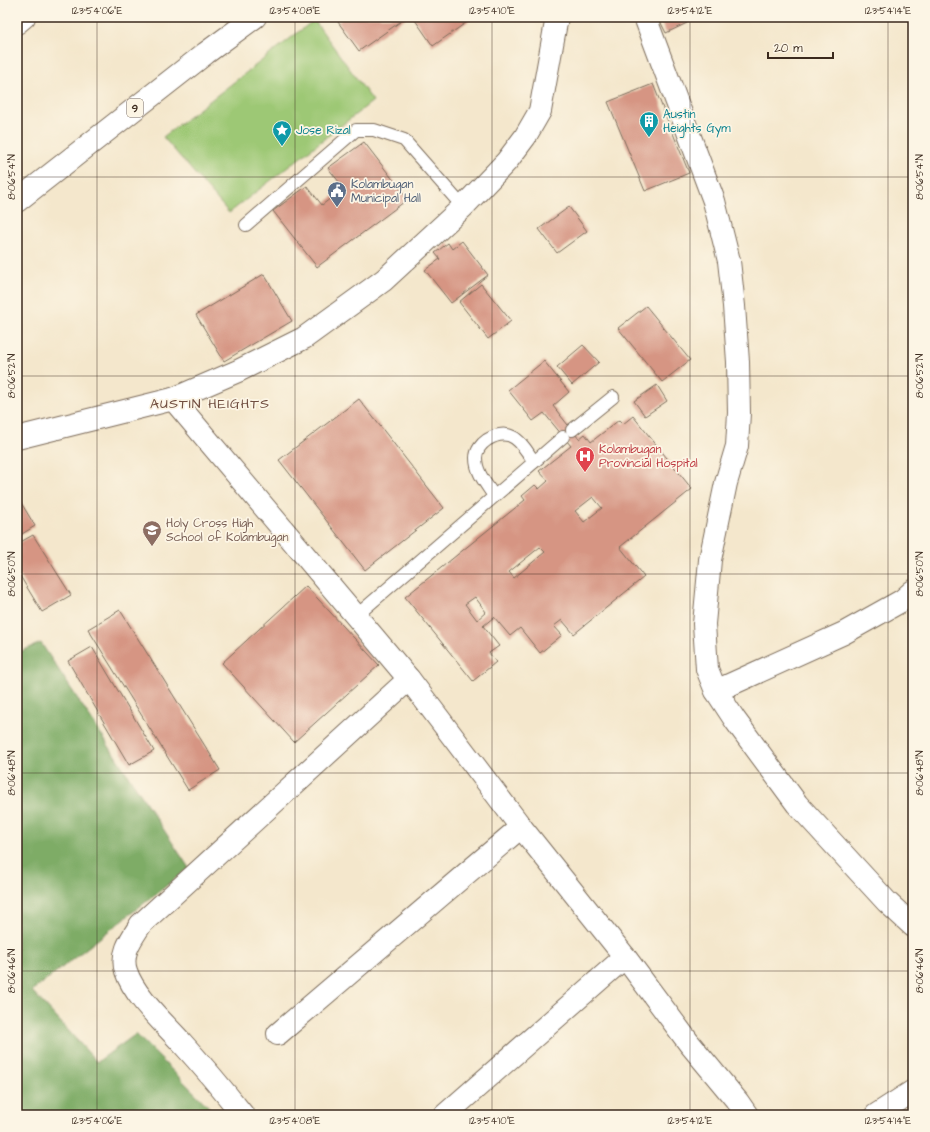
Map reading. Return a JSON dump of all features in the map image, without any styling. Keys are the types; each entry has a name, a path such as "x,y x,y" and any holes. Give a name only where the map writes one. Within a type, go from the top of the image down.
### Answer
{"main road":[{"path":"17,23 24,17"},
{"name":"9","path":"17,201 254,17"},
{"path":"17,438 173,399 238,371 304,338 384,280 463,207 507,161 525,137 540,111 557,17"},
{"path":"645,17 714,201 729,261 734,306 738,362 739,413 736,446 726,483 710,560 704,624 707,669 716,691 735,720 797,804 887,902 913,926"},
{"path":"173,399 409,679 521,827 625,957 689,1043 747,1115"},
{"path":"716,691 844,634 903,600 913,591"},
{"path":"243,1115 213,1077 139,995 125,971 124,957 129,941 141,924 409,679"},
{"path":"278,1034 521,827"},
{"path":"445,1115 625,957"},
{"path":"876,1115 913,1091"}],"lane":[{"path":"246,225 356,130 374,130 404,140 463,207"},
{"path":"356,616 567,433 613,397"},
{"path":"494,496 479,473 476,457 481,444 496,435 508,435 522,444 534,462"}],"green space":[{"path":"314,20 373,101 229,213 163,137"},
{"path":"41,643 189,868 32,991 97,1062 136,1034 217,1115 17,1115 17,653"}],"building":[{"path":"345,17 407,17 359,51 338,22"},
{"path":"413,17 474,17 433,46"},
{"path":"658,17 685,17 687,23 666,33"},
{"name":"Austin Heights Gym","path":"653,84 689,173 645,191 608,102"},
{"name":"Kolambugan Municipal Hall","path":"364,142 408,199 317,267 273,211 307,186 322,205 344,188 328,168"},
{"path":"569,207 587,231 557,253 539,229"},
{"path":"462,241 488,275 451,303 425,270 440,259 435,253 448,243 452,249"},
{"path":"264,274 292,321 224,361 196,315"},
{"path":"481,284 511,321 488,339 459,302"},
{"path":"646,306 690,360 662,382 618,328"},
{"path":"583,345 599,362 572,385 557,367"},
{"path":"544,361 569,392 553,406 579,439 585,434 591,442 619,420 623,424 633,416 692,489 620,547 644,577 574,634 562,620 554,626 562,635 540,653 520,628 510,636 494,617 483,626 499,646 489,653 496,662 473,681 405,597 525,500 522,496 535,485 539,489 548,481 539,471 571,446 544,413 533,421 508,390","holes":["593,497 602,508 584,522 575,511","540,547 545,552 514,578 509,572","475,597 486,612 477,620 465,604"]},
{"path":"657,385 667,401 645,416 634,401"},
{"path":"359,399 444,508 365,570 279,460"},
{"path":"17,496 35,526 17,537"},
{"path":"33,535 71,595 42,612 17,571 17,544"},
{"path":"306,586 379,665 294,742 222,663"},
{"path":"120,610 220,770 188,790 88,629"},
{"path":"92,647 154,751 129,765 68,661"}],"place":[{"name":"Austin Heights Gym","path":"649,138"},
{"name":"Jose Rizal","path":"282,147"},
{"name":"Kolambugan Municipal Hall","path":"337,208"},
{"name":"Kolambugan Provincial Hospital","path":"585,473"},
{"name":"Holy Cross High School of Kolambugan","path":"152,547"}],"district":[{"name":"AUSTIN HEIGHTS","path":"210,403"}]}
